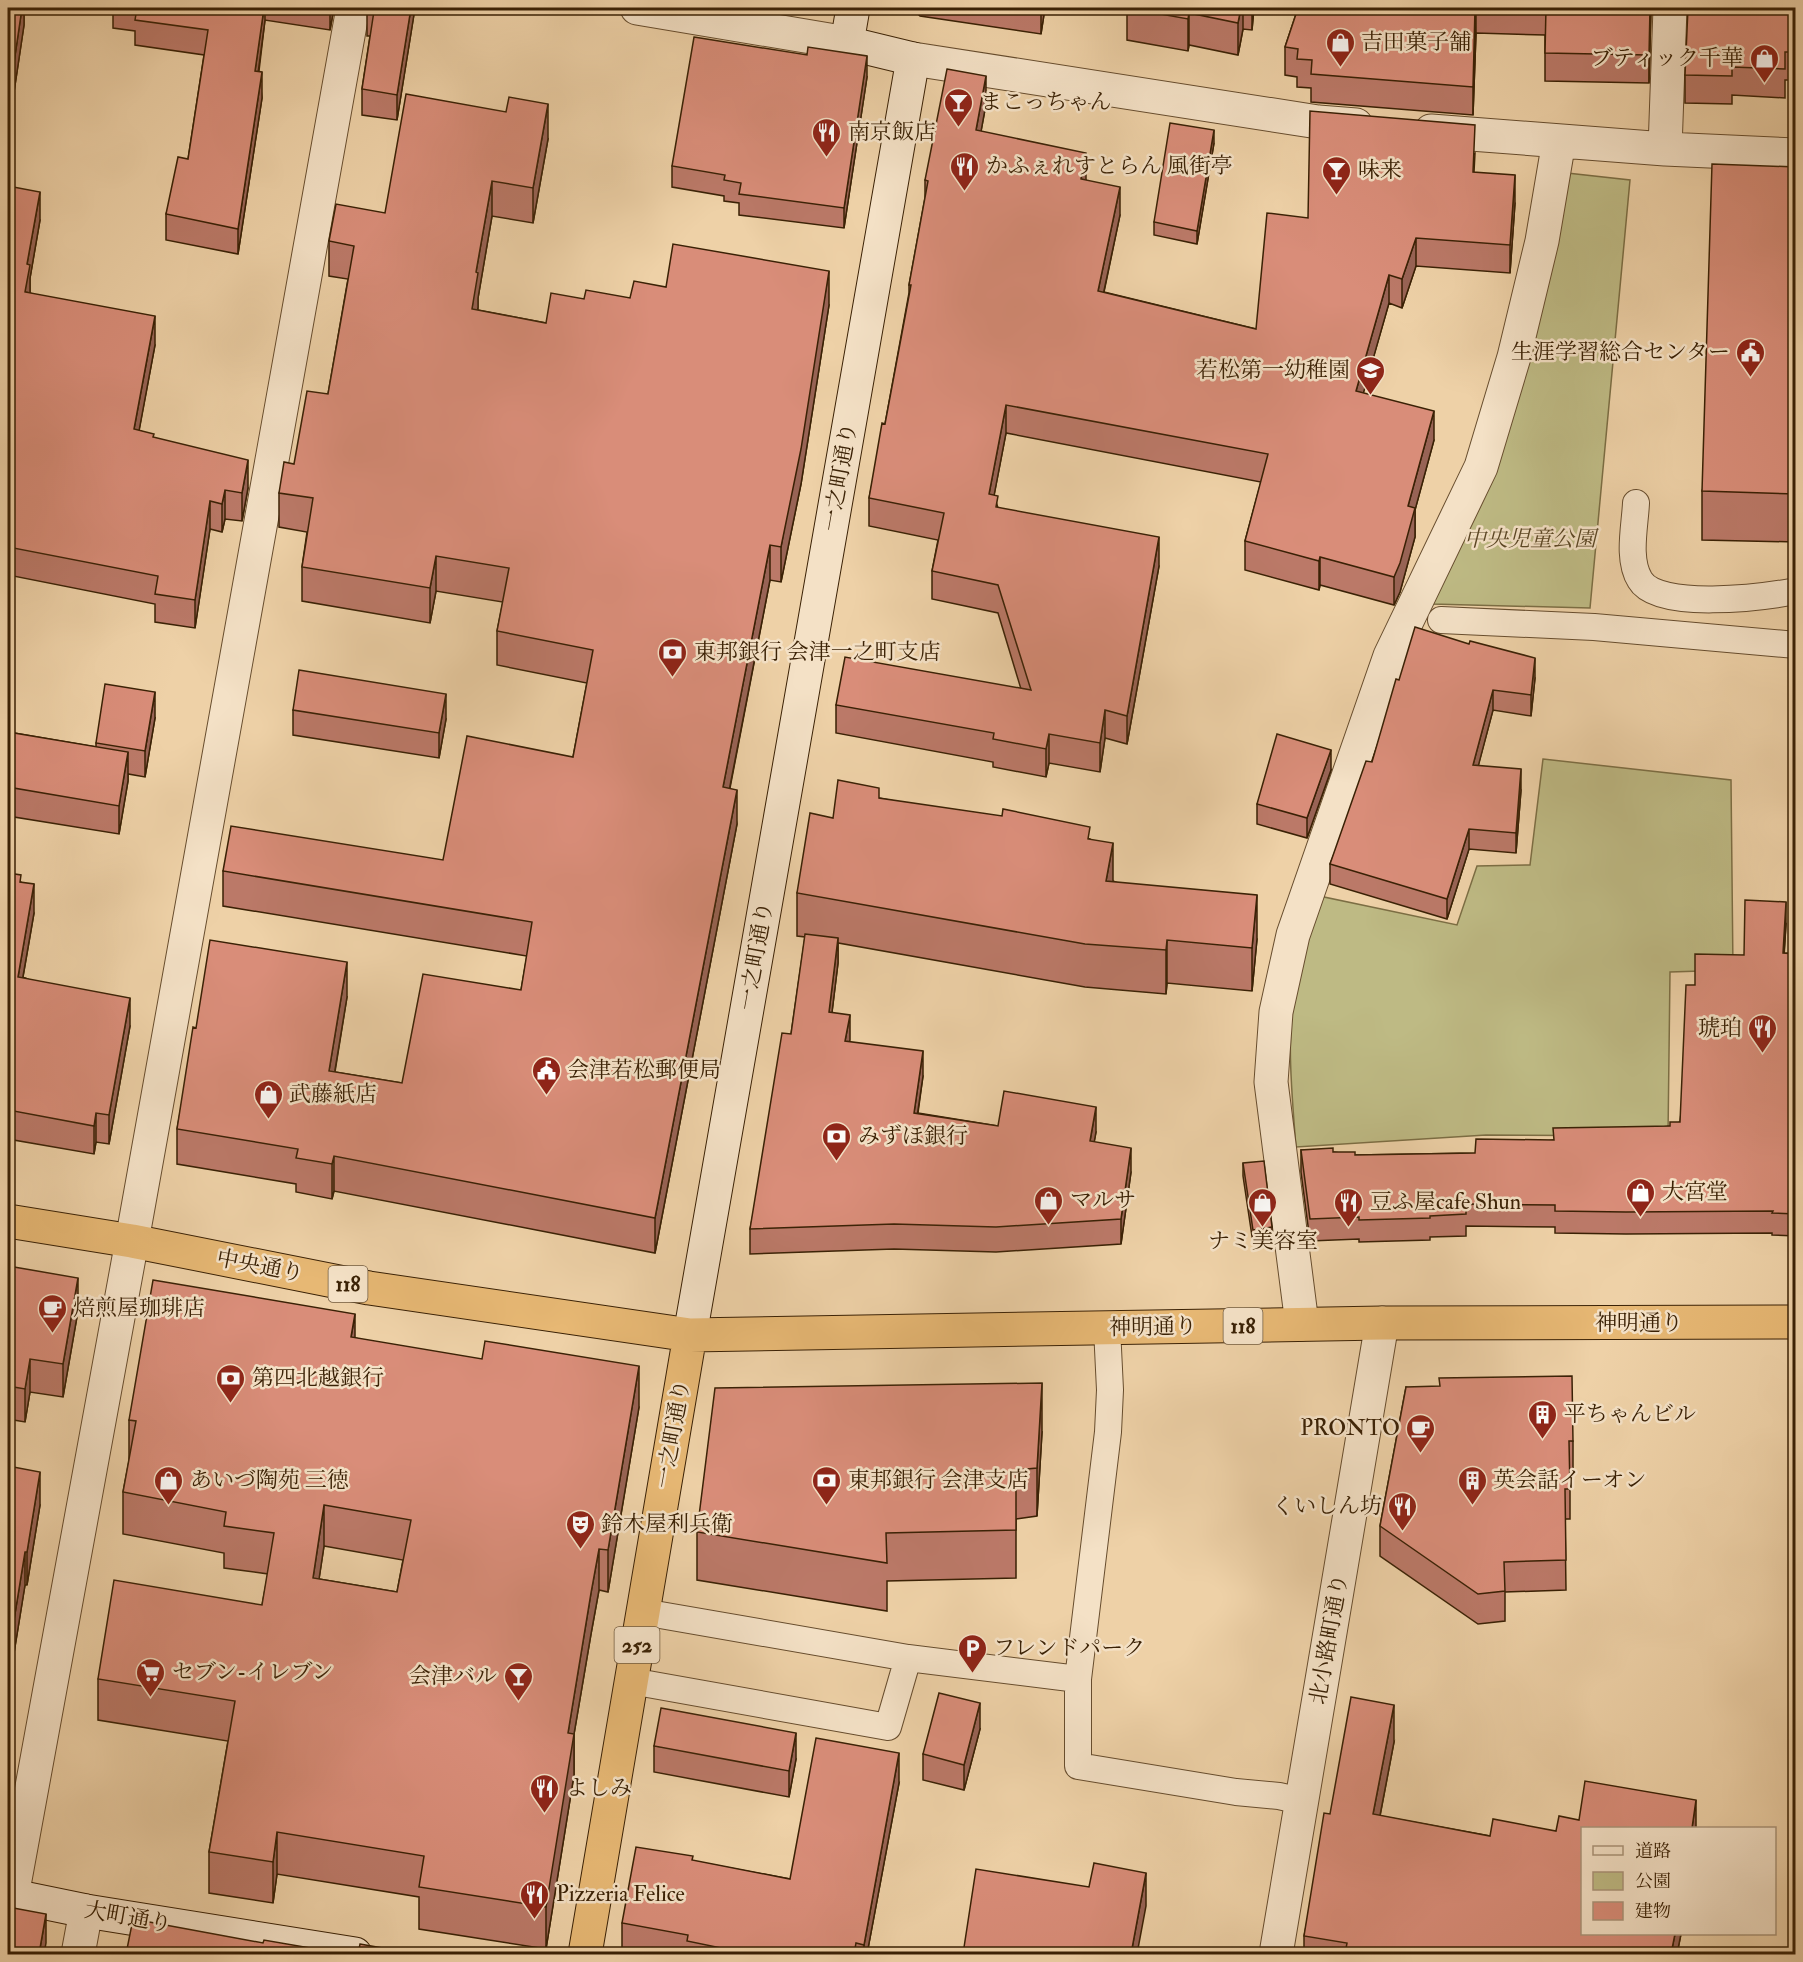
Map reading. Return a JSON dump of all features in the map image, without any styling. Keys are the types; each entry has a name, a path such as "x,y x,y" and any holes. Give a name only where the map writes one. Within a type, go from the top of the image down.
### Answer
{"highway":[{"name":"中央通り","path":"8,1221 132,1241 369,1288 690,1335"},
{"name":"神明通り","path":"690,1335 1382,1323 1796,1322"},
{"name":"一之町通り","path":"585,1954 690,1335"}],"street":[{"path":"10,1895 132,1241 353,8"},
{"path":"637,8 848,43 913,59 1318,123 1665,149 1796,155"},
{"path":"848,43 853,8"},
{"path":"1665,149 1670,8"},
{"name":"一之町通り","path":"690,1335 913,59"},
{"path":"1302,1324 1271,1082 1276,1012 1293,935 1390,656 1481,467 1514,357 1542,241 1559,141"},
{"name":"北小路町通り","path":"1276,1954 1382,1323"},
{"name":"大町通り","path":"10,1895 86,1911 355,1954"},
{"path":"78,1954 86,1911"}],"lane":[{"path":"1636,503 1634,565 1640,580 1648,589 1665,596 1704,599 1755,598 1796,591"},
{"path":"1441,620 1594,627 1796,645"},
{"path":"1107,1328 1110,1390 1108,1432 1078,1679 1078,1766 1301,1801"},
{"path":"643,1612 908,1658 1078,1679"},
{"path":"631,1681 888,1728 908,1658"}],"green space":[{"name":"中央児童公園","path":"1558,172 1630,180 1590,608 1432,604"},
{"path":"1543,759 1731,780 1733,970 1670,972 1668,1136 1486,1135 1296,1147 1290,1055 1292,1009 1299,962 1319,896 1457,925 1477,866 1530,865"}],"building":[{"path":"8,8 22,8 11,83 8,83"},
{"path":"137,8 264,8 255,71 262,72 238,229 166,214 178,157 188,159 208,30 135,20"},
{"path":"368,8 411,8 397,95 362,89 374,11 367,10"},
{"path":"1127,8 1241,8 1238,23 1189,13 1188,19"},
{"path":"1298,8 1475,8 1473,87 1311,74 1312,60 1297,59 1298,49 1285,47"},
{"path":"1546,8 1650,8 1649,55 1545,53"},
{"path":"1688,8 1796,8 1796,52 1785,52 1785,69 1732,67 1732,76 1685,75"},
{"path":"694,37 807,55 808,47 867,56 844,208 739,194 741,183 724,180 725,175 672,166"},
{"path":"947,69 986,76 976,130 1086,153 1081,179 1120,187 1098,291 1256,329 1267,213 1308,218 1310,111 1475,125 1473,172 1515,175 1510,245 1416,238 1402,279 1389,275 1356,391 1434,411 1408,506 1415,508 1394,577 1320,557 1319,561 1245,541 1268,454 1006,405 989,494 998,496 996,507 1159,537 1127,716 1105,710 1100,743 1049,734 1046,749 993,739 994,733 836,705 845,657 1031,690 998,585 932,571 944,513 869,498 911,285 909,285 928,181 925,180"},
{"path":"406,94 506,112 509,97 548,104 533,188 492,181 472,309 546,323 551,293 584,299 586,290 630,298 634,281 666,287 673,244 829,271 801,449 781,547 770,545 723,787 737,790 655,1218 334,1156 332,1164 296,1158 298,1149 177,1129 210,940 347,962 329,1071 402,1083 423,974 521,990 532,922 223,871 231,826 443,860 467,736 573,757 593,650 497,631 509,568 436,556 430,588 302,567 313,498 279,493 284,462 294,464 307,391 328,394 354,246 329,241 336,204 385,213"},
{"path":"1170,123 1214,130 1197,231 1154,222"},
{"name":"生涯学習総合センター","path":"1712,164 1796,167 1796,494 1702,491"},
{"path":"8,186 40,192 27,264 30,265 25,292 155,316 134,429 154,434 153,437 248,460 242,493 225,490 222,504 210,501 195,600 155,594 158,576 8,547"},
{"path":"1415,627 1469,644 1470,641 1535,658 1531,695 1493,690 1473,765 1521,769 1516,833 1469,829 1447,899 1330,864 1366,761 1372,762 1396,679 1399,680"},
{"path":"299,670 446,694 439,733 293,710"},
{"path":"105,684 155,692 145,751 96,743"},
{"path":"8,732 128,752 119,806 8,787"},
{"path":"1277,734 1331,750 1307,818 1257,804"},
{"path":"838,780 879,788 879,798 1002,816 1003,809 1090,827 1088,839 1113,843 1106,881 1257,895 1252,948 1167,940 1166,950 1085,944 797,893 810,813 833,818"},
{"path":"8,873 21,875 20,882 34,884 18,977 130,998 109,1115 96,1113 94,1126 8,1110"},
{"path":"1745,900 1786,902 1783,953 1796,954 1796,1214 1772,1213 1773,1211 1555,1211 1555,1205 1466,1204 1466,1214 1430,1216 1430,1218 1310,1219 1301,1150 1333,1148 1333,1152 1355,1152 1355,1155 1475,1153 1476,1139 1554,1140 1553,1128 1670,1126 1670,1122 1680,1122 1686,985 1695,985 1695,954 1744,955"},
{"path":"805,934 838,938 829,1012 850,1015 845,1041 923,1051 914,1113 998,1126 1004,1091 1096,1107 1090,1141 1131,1148 1121,1219 996,1227 894,1224 750,1229 782,1033 791,1034"},
{"path":"1264,1161 1272,1227 1253,1230 1243,1163"},
{"path":"14,1267 78,1278 63,1364 30,1359 25,1389 8,1386 8,1274 13,1274"},
{"path":"153,1280 355,1314 351,1337 482,1359 485,1341 639,1366 608,1550 599,1549 591,1593 568,1733 574,1734 546,1907 419,1887 424,1856 277,1832 273,1862 209,1852 235,1701 98,1679 114,1580 262,1605 274,1533 224,1526 226,1512 123,1492 136,1421 129,1420","holes":["324,1505 411,1520 397,1592 313,1578"]},
{"path":"1572,1376 1573,1441 1569,1441 1570,1489 1565,1489 1566,1560 1504,1562 1505,1591 1478,1594 1380,1526 1406,1387 1440,1386 1439,1378"},
{"path":"1042,1383 1037,1468 1016,1470 1016,1530 886,1533 887,1563 697,1532 715,1388"},
{"path":"8,1466 40,1472 8,1657"},
{"path":"939,1693 980,1703 964,1765 923,1754"},
{"path":"1351,1697 1394,1705 1373,1814 1490,1836 1493,1819 1556,1831 1559,1816 1579,1820 1585,1781 1696,1800 1692,1827 1581,1827 1581,1935 1675,1935 1671,1954 1345,1954 1347,1943 1304,1936 1324,1813 1330,1814"},
{"path":"661,1708 796,1733 789,1771 654,1746"},
{"path":"816,1738 899,1753 864,1945 856,1943 854,1954 750,1954 687,1941 688,1935 622,1923 636,1847 693,1856 692,1860 790,1879"},
{"path":"1094,1863 1146,1873 1131,1954 963,1954 976,1869 1089,1887"},
{"path":"8,1907 46,1914 39,1954 8,1954"},
{"path":"133,1919 263,1943 264,1940 345,1954 126,1954"},
{"path":"360,1944 416,1954 358,1954"}],"place":[{"name":"吉田菓子舗","path":"1340,68"},
{"name":"ブティック千華","path":"1764,84"},
{"name":"まこっちゃん","path":"959,128"},
{"name":"南京飯店","path":"827,158"},
{"name":"かふぇれすとらん 風街亭","path":"965,192"},
{"name":"味来","path":"1337,196"},
{"name":"生涯学習総合センター","path":"1751,378"},
{"name":"若松第一幼稚園","path":"1371,396"},
{"name":"東邦銀行 会津一之町支店","path":"673,678"},
{"name":"琥珀","path":"1763,1054"},
{"name":"会津若松郵便局","path":"546,1096"},
{"name":"武藤紙店","path":"268,1120"},
{"name":"みずほ銀行","path":"837,1162"},
{"name":"大宮堂","path":"1641,1218"},
{"name":"マルサ","path":"1049,1226"},
{"name":"ナミ美容室","path":"1263,1228"},
{"name":"豆ふ屋cafe Shun","path":"1349,1228"},
{"name":"焙煎屋珈琲店","path":"52,1334"},
{"name":"第四北越銀行","path":"231,1404"},
{"name":"平ちゃんビル","path":"1543,1440"},
{"name":"PRONTO","path":"1421,1454"},
{"name":"あいづ陶苑 三徳","path":"169,1506"},
{"name":"東邦銀行 会津支店","path":"827,1506"},
{"name":"英会話イーオン","path":"1472,1506"},
{"name":"くいしん坊","path":"1403,1532"},
{"name":"鈴木屋利兵衛","path":"580,1550"},
{"name":"フレンドパーク","path":"972,1674"},
{"name":"セブン-イレブン","path":"151,1698"},
{"name":"会津バル","path":"518,1702"},
{"name":"よしみ","path":"545,1814"},
{"name":"Pizzeria Felice","path":"535,1920"}]}
